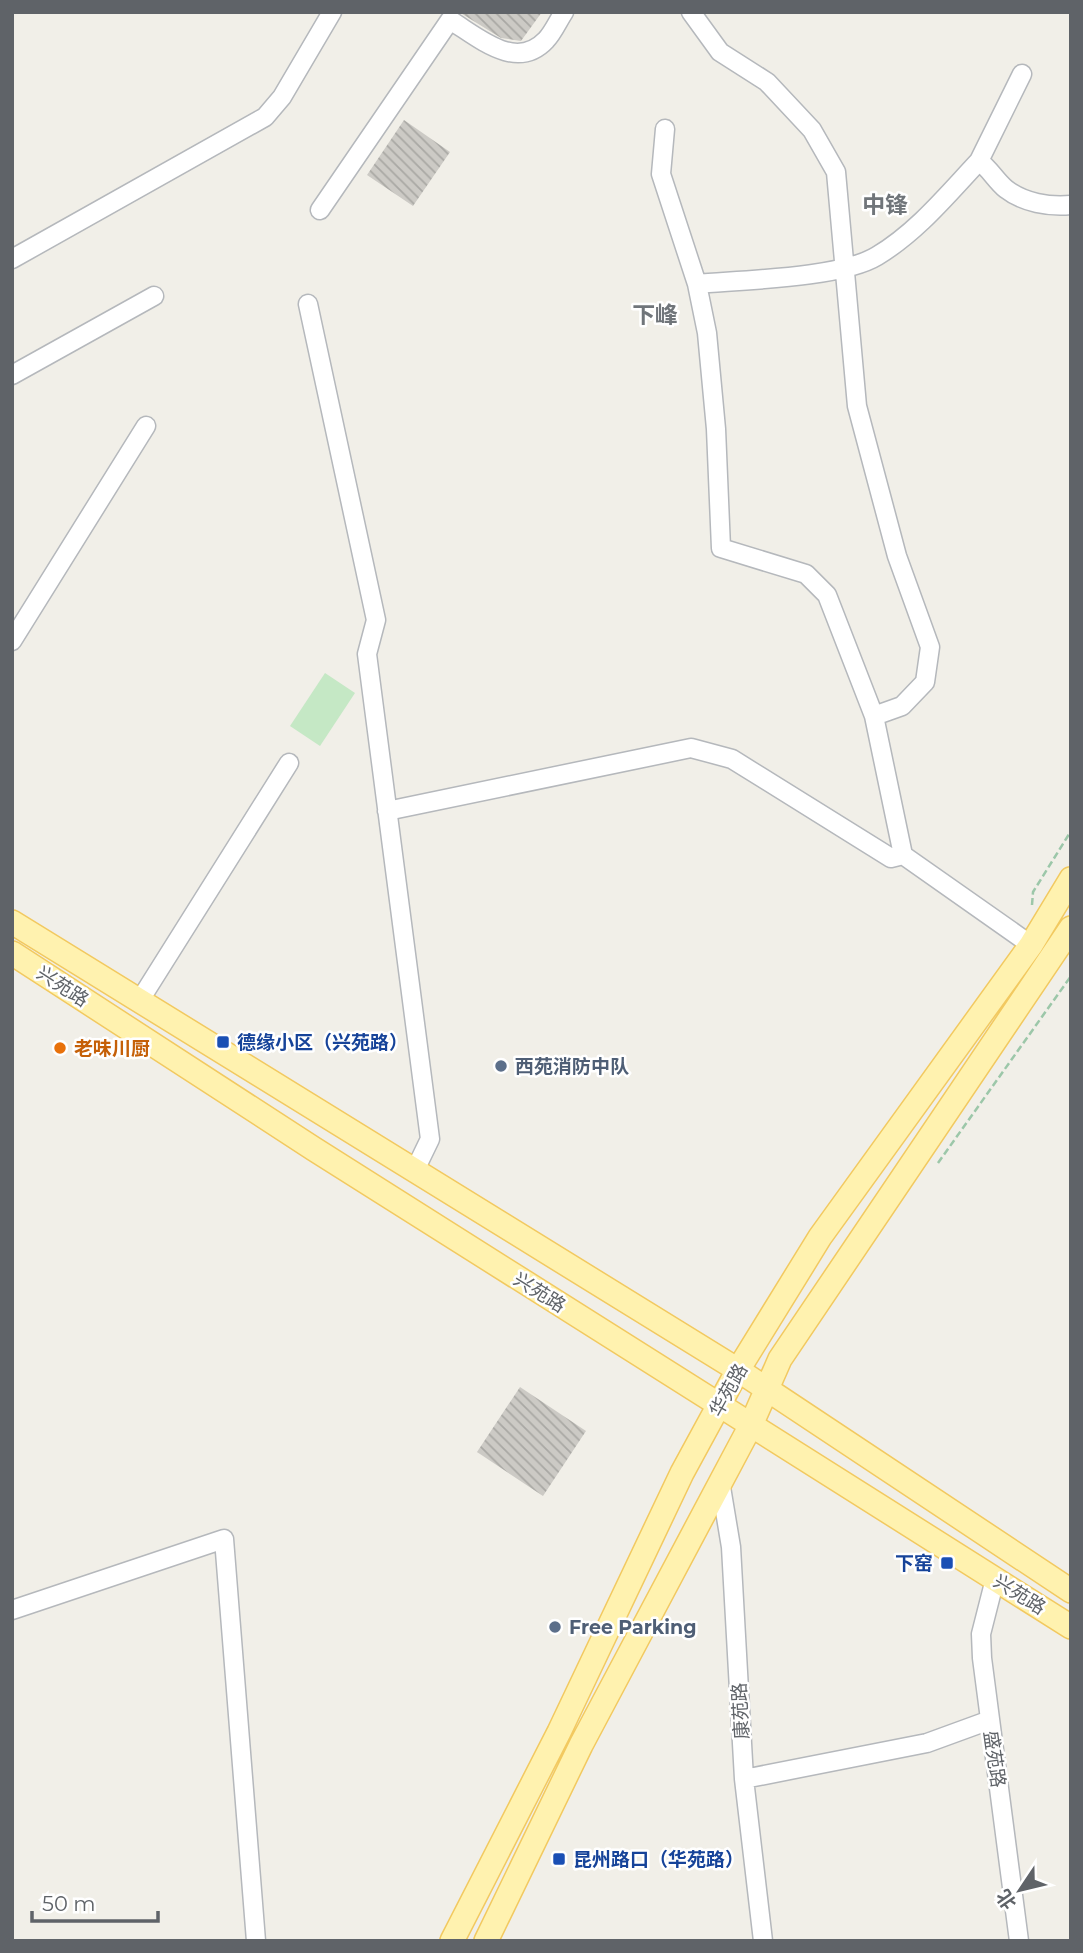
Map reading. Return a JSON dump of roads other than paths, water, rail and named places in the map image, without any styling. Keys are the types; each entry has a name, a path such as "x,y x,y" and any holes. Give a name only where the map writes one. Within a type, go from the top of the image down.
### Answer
{"main road":[{"name":"华苑路","path":"452,1941 559,1731 682,1473 738,1370 820,1237 1031,945 1071,880"},
{"name":"兴苑路","path":"12,922 738,1370 1071,1591"},
{"name":"华苑路","path":"486,1941 581,1745 751,1424 780,1359 846,1257 1071,928"},
{"name":"兴苑路","path":"12,953 314,1149 1071,1627"}],"street":[{"path":"12,259 265,117 282,97 332,12"},
{"path":"320,210 450,20 506,54 523,53 546,41 564,12"},
{"path":"691,12 720,52 767,82 812,130 836,172 857,406 897,556 930,647 925,682 902,706 874,716"},
{"path":"697,284 843,270 875,258 913,230 979,161 1022,74"},
{"path":"665,129 661,174 697,284 707,333 716,429 722,548 806,574 827,595 874,716 904,855 1031,945"},
{"path":"979,161 990,169 1005,189 1031,202 1071,205"},
{"path":"12,375 154,296"},
{"path":"308,304 376,620 367,653 430,1139 415,1170"},
{"path":"12,641 145,426"},
{"path":"387,811 691,748 732,759 891,858 904,855"},
{"path":"140,1000 289,763"},
{"name":"康苑路","path":"720,1481 731,1547 744,1779 763,1941"},
{"path":"12,1610 224,1539 256,1941"},
{"name":"盛苑路","path":"995,1579 981,1634 1019,1941"},
{"path":"744,1779 927,1742 990,1720"}],"place":[{"name":"德缘小区（兴苑路）","path":"223,1042"},
{"name":"老味川厨","path":"60,1048"},
{"name":"西苑消防中队","path":"501,1066"},
{"name":"下窑","path":"947,1563"},
{"name":"Free Parking","path":"555,1627"},
{"name":"昆州路口（华苑路）","path":"559,1859"}],"district":[{"name":"中锋","path":"885,205"},
{"name":"下峰","path":"655,315"}]}
